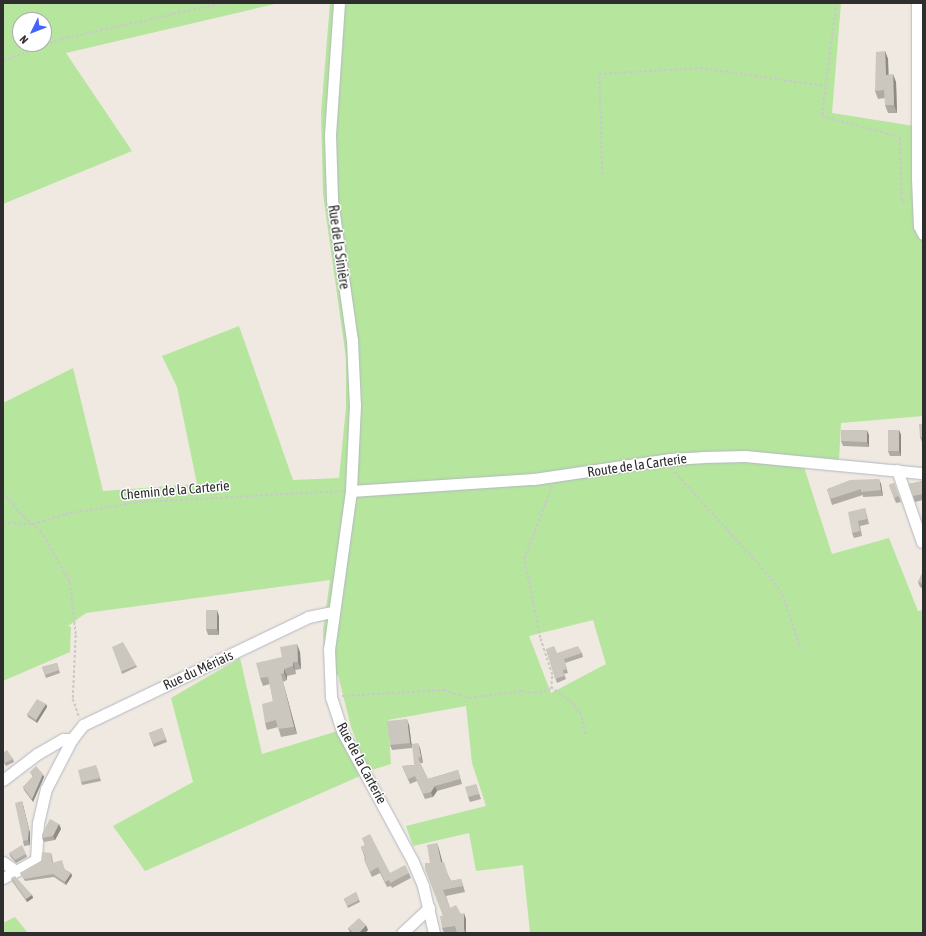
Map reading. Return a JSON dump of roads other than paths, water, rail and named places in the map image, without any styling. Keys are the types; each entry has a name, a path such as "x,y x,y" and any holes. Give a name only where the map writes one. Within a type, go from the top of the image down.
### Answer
{"street":[{"name":"Rue de la Sinière","path":"339,3 330,135 332,200 352,340 355,405 351,491"},
{"path":"917,4 918,203 919,226 923,234"},
{"name":"Route de la Carterie","path":"351,491 559,476 669,459 745,456 923,473"},
{"path":"897,470 922,542"},
{"name":"Rue de la Carterie","path":"351,491 332,612 329,649 331,697 342,731 413,862 429,908 434,933"},
{"name":"Rue du Mériais","path":"3,878 36,860 38,823 46,789 72,739 83,725 308,617 332,612"},
{"path":"3,780 37,754 63,739 72,739"},
{"path":"3,862 16,871"},
{"path":"402,933 429,908"}]}
